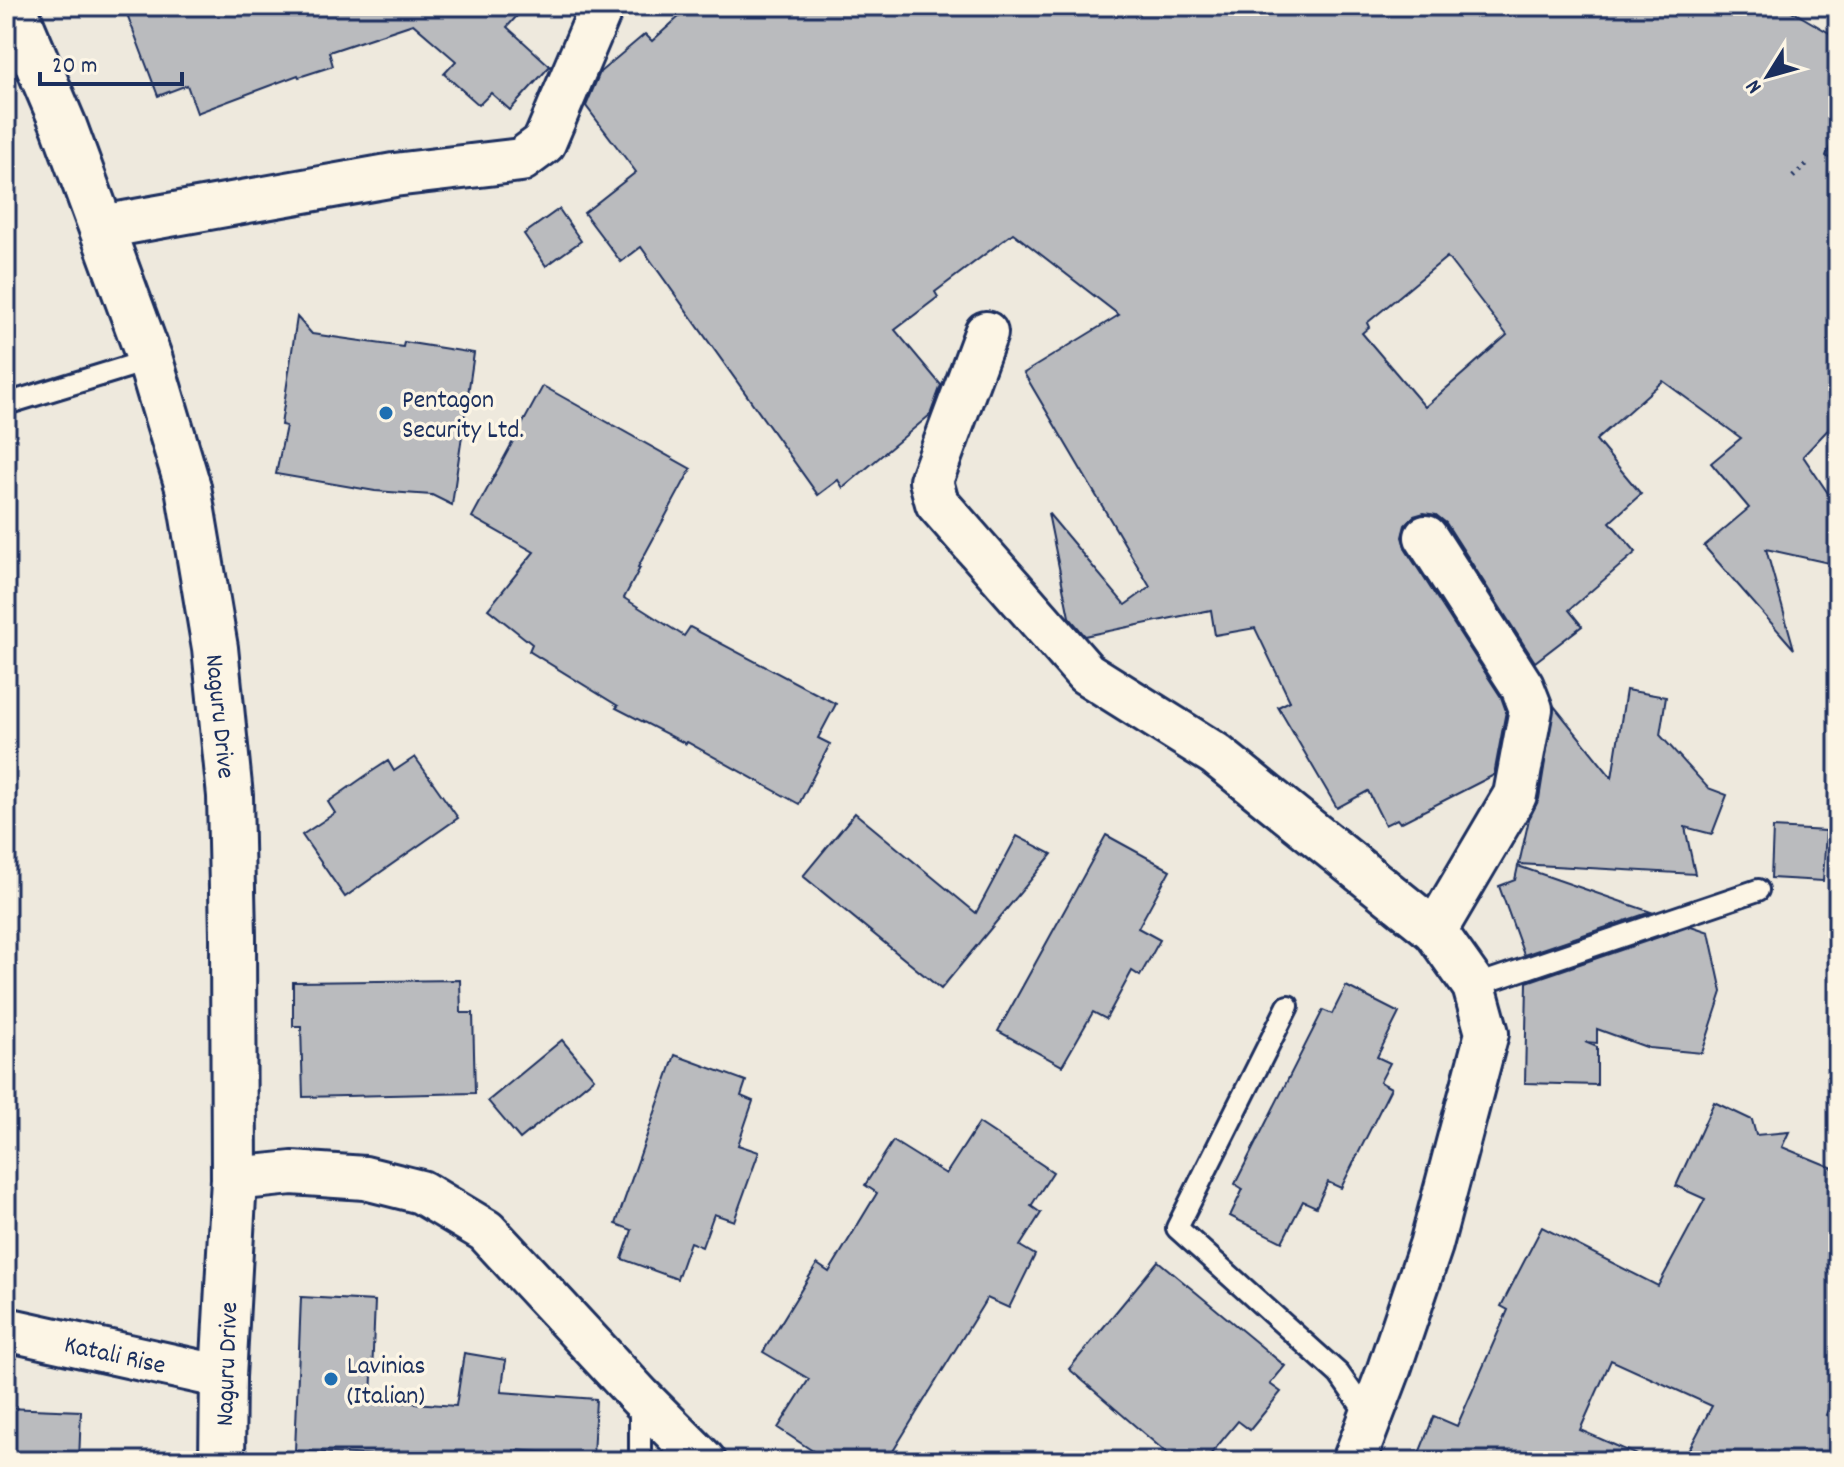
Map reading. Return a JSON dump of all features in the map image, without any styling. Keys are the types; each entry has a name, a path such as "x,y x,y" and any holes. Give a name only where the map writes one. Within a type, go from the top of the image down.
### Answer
{"street":[{"path":"102,227 394,175 521,160 544,143 602,6"},
{"name":"Naguru Drive","path":"15,27 64,126 150,360 188,487 215,648 231,827 234,1179 223,1377 222,1461"},
{"path":"986,333 931,481 937,503 1086,673 1215,754 1435,931 1474,986 1487,1033 1431,1245 1354,1461"},
{"path":"1426,537 1522,686 1531,709 1515,795 1435,931"},
{"path":"234,1179 292,1173 365,1178 421,1192 486,1231 640,1397 704,1461"},
{"name":"Katali Rise","path":"6,1329 223,1377"}],"lane":[{"path":"6,404 150,360"},
{"path":"1474,986 1758,890"},
{"path":"1288,1006 1177,1228 1339,1374 1370,1418"},
{"path":"640,1397 640,1461"}],"path":[{"path":"1793,177 1810,161"}],"building":[{"path":"124,6 526,6 507,27 550,66 510,110 491,93 479,105 444,74 456,61 413,24 329,52 333,66 298,75 197,113 187,85 158,96"},
{"path":"691,6 1783,6 1838,38 1838,128 1826,156 1838,164 1838,419 1803,456 1838,508 1838,565 1766,549 1794,649 1704,546 1749,508 1711,463 1741,438 1663,381 1596,440 1641,494 1610,522 1636,552 1569,610 1582,626 1535,662 1446,523 1436,515 1424,513 1414,516 1405,525 1402,537 1406,550 1501,697 1506,711 1494,775 1400,823 1397,819 1385,825 1368,791 1337,808 1278,707 1290,701 1255,628 1215,635 1211,610 1085,636 1069,617 1048,513 1125,605 1150,587 1024,373 1119,315 1013,233 935,292 938,297 895,330 941,385 930,415 843,488 838,480 818,495 641,247 621,262 584,213 636,172 586,106 600,72 645,34 652,41","holes":["1447,257 1507,335 1425,407 1362,333 1369,327 1367,323"]},
{"path":"559,209 581,241 546,266 524,234"},
{"path":"297,317 312,334 403,347 404,342 474,353 452,505 432,495 375,491 276,474 286,426 281,425"},
{"path":"543,386 691,469 624,598 684,636 690,627 836,704 818,738 830,744 799,804 687,742 616,708 618,706 529,651 532,644 488,609 534,552 472,517"},
{"path":"1626,690 1666,697 1660,735 1708,788 1727,795 1712,834 1685,827 1695,874 1519,864 1529,819 1539,799 1554,706 1612,778"},
{"path":"415,757 458,818 345,897 302,835 335,813 328,802 371,772 388,761 394,771"},
{"path":"855,813 976,913 1017,836 1052,854 941,989 803,876"},
{"path":"1773,828 1826,831 1823,881 1771,878"},
{"path":"1106,835 1170,870 1138,928 1160,940 1140,976 1132,971 1106,1019 1093,1012 1062,1066 998,1031"},
{"path":"1518,866 1651,912 1524,955 1499,886 1515,880"},
{"path":"1691,926 1709,932 1722,992 1702,1053 1649,1048 1597,1029 1597,1043 1585,1042 1597,1047 1597,1085 1525,1083 1527,982"},
{"path":"460,980 461,1013 473,1013 475,1093 303,1097 301,1026 293,1026 293,982"},
{"path":"1346,986 1399,1013 1377,1057 1390,1063 1380,1082 1391,1088 1341,1188 1328,1182 1316,1207 1303,1201 1282,1242 1230,1216 1243,1189 1235,1184 1323,1010 1332,1014"},
{"path":"562,1040 594,1078 520,1139 488,1101"},
{"path":"675,1055 746,1081 741,1096 753,1101 738,1145 759,1152 734,1221 714,1214 702,1247 690,1242 677,1279 622,1259 632,1230 616,1224"},
{"path":"1714,1102 1752,1120 1756,1135 1789,1132 1782,1147 1838,1170 1838,1384 1826,1415 1838,1420 1838,1461 1683,1461 1712,1406 1611,1360 1580,1430 1651,1461 1416,1461 1434,1416 1457,1426 1508,1310 1501,1306 1542,1227 1658,1286 1705,1199 1676,1186"},
{"path":"979,1123 1053,1172 1031,1206 1041,1213 1020,1246 1035,1255 1009,1308 987,1298 887,1461 828,1461 778,1428 809,1379 763,1352 817,1264 829,1272 877,1193 865,1185 893,1141 946,1174"},
{"path":"1158,1261 1285,1366 1270,1384 1281,1392 1250,1430 1238,1421 1205,1461 1176,1461 1069,1369"},
{"path":"301,1297 375,1301 371,1400 456,1406 464,1353 506,1360 501,1392 596,1399 593,1456 514,1450 512,1461 421,1461 391,1459 391,1456 295,1451"},
{"path":"6,1408 81,1411 79,1461 6,1461"}],"place":[{"name":"Pentagon Security Ltd.","path":"386,413"},
{"name":"Lavinias (Italian)","path":"331,1379"}]}
